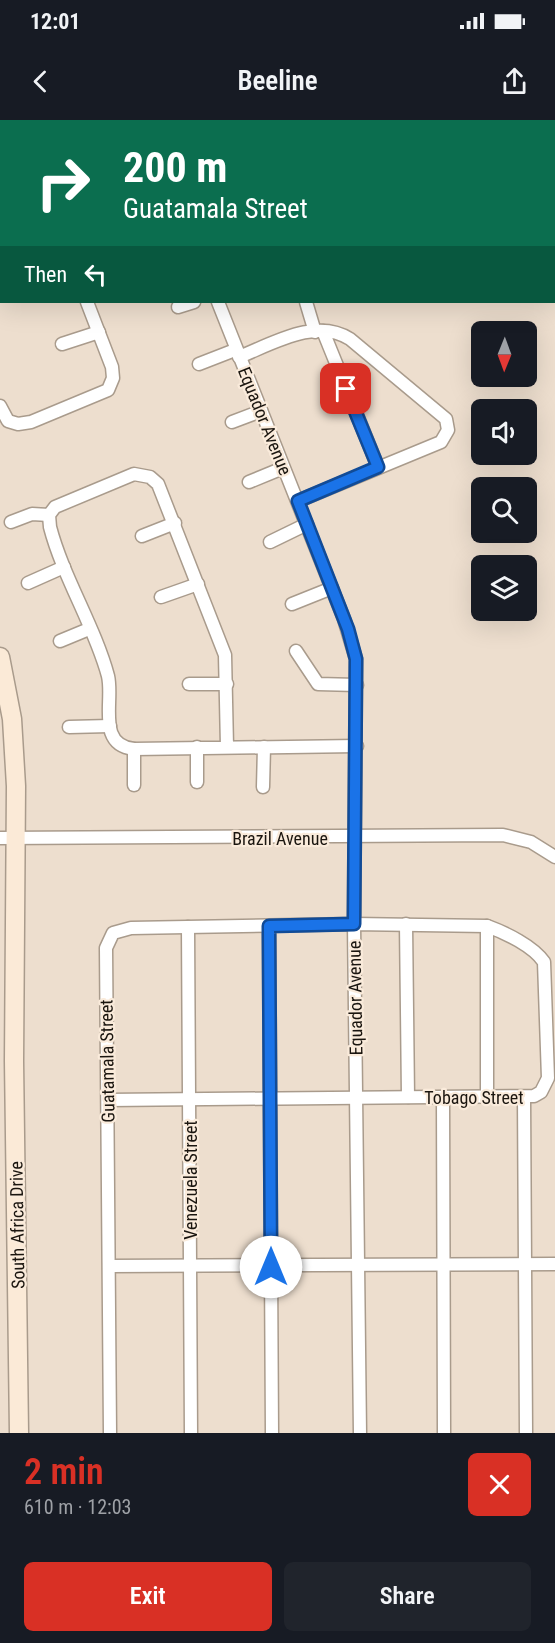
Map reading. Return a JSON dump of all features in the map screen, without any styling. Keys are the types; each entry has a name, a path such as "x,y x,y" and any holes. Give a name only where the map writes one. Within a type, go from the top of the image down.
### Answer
{"street":[{"path":"0,406 8,421 24,424 104,393 112,383 113,371 87,303"},
{"path":"178,307 191,303"},
{"name":"Equador Avenue","path":"218,303 352,642 357,685 354,924 360,1433"},
{"path":"306,303 378,467"},
{"path":"199,364 296,335 319,331 342,334 446,419 448,430 441,442 298,501"},
{"path":"62,344 99,332"},
{"path":"232,423 261,411"},
{"path":"249,482 283,468"},
{"path":"226,747 227,684 224,650 158,484 150,477 140,474 128,475 55,507 49,515 52,535 108,677 110,726 115,741 134,749 357,747"},
{"path":"11,522 32,514 49,515"},
{"path":"142,536 175,523"},
{"path":"270,542 307,524"},
{"path":"28,583 64,567"},
{"path":"161,597 198,584"},
{"path":"292,604 332,588"},
{"path":"60,641 89,629"},
{"path":"296,651 318,684 357,685"},
{"name":"South Africa Drive","path":"0,657 12,719 8,838 15,1061 19,1433"},
{"path":"189,684 227,684"},
{"path":"69,727 110,726"},
{"path":"197,747 197,782"},
{"path":"263,787 264,747"},
{"path":"134,749 134,785"},
{"name":"Brazil Avenue","path":"8,838 511,836 531,842 555,857"},
{"name":"Tobago Street","path":"108,1100 487,1098 524,1097 541,1092 548,1078 546,971 539,956 500,931 487,927 354,924"},
{"name":"Guatamala Street","path":"110,1433 106,948 108,938 113,933 130,928 354,924"},
{"path":"406,924 408,1097"},
{"path":"269,926 272,1100 272,1433"},
{"name":"Venezuela Street","path":"188,927 190,1433"},
{"path":"487,927 487,1098"},
{"path":"524,1097 526,1433"},
{"path":"443,1098 444,1433"},
{"path":"110,1266 555,1264"}],"route":[{"path":"271,1267 272,1100 269,926 354,924 356,659 348,629 298,501 378,467 346,389"}]}
